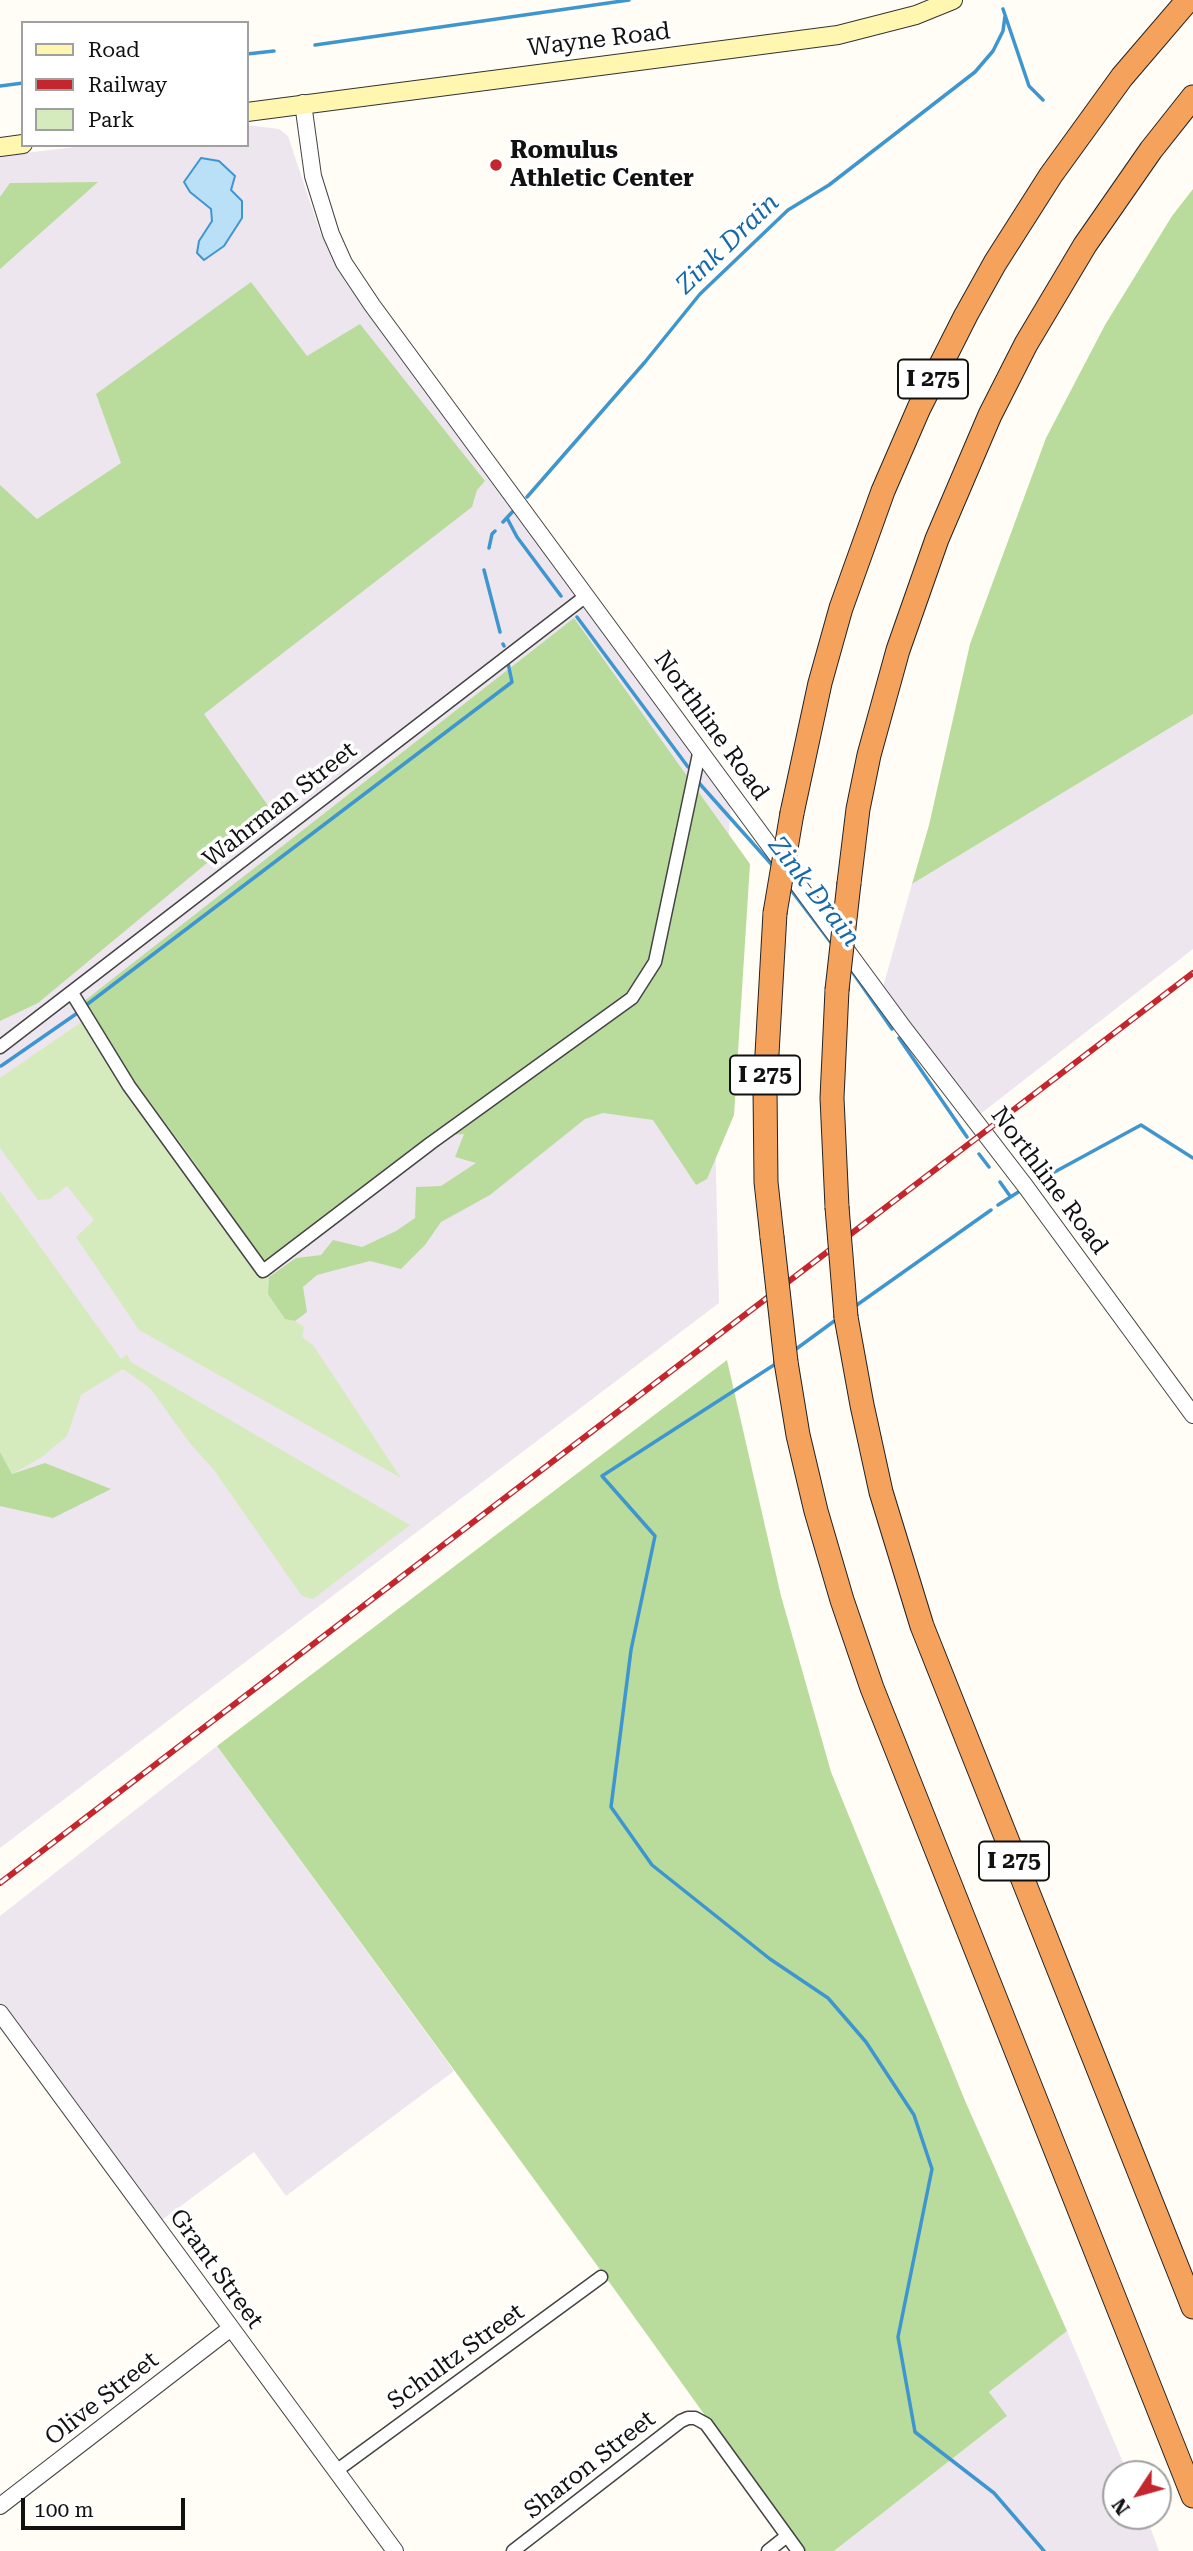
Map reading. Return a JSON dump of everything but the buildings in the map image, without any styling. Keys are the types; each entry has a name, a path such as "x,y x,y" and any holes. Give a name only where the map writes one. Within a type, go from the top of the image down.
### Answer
{"highway":[{"name":"I 275","path":"1188,0 1122,77 1051,175 983,284 919,408 883,491 841,608 820,683 792,813 775,913 765,1089 766,1182 786,1362 798,1435 842,1601 868,1678 1193,2496"},
{"name":"I 275","path":"1193,97 1151,150 1085,245 1026,344 990,415 937,539 898,650 869,755 858,809 837,990 832,1098 846,1317 881,1492 922,1626 1193,2307"}],"main road":[{"name":"Wayne Road","path":"248,112 838,35 916,15 953,0"},
{"path":"0,147 21,144"}],"street":[{"name":"Northline Road","path":"303,103 313,176 331,234 344,263 372,305 895,1016 1026,1187 1193,1415"},
{"name":"Wahrman Street","path":"0,1047 586,596"},
{"path":"72,993 129,1086 263,1270 430,1143 632,998 655,962 700,749"},
{"name":"Grant Street","path":"0,2013 395,2551"},
{"name":"Schultz Street","path":"336,2471 601,2277"},
{"name":"Olive Street","path":"0,2506 231,2328"},
{"name":"Sharon Street","path":"513,2551 681,2421 695,2418 706,2424 788,2536"},
{"path":"768,2551 788,2536 798,2551"}],"shaded area":[{"path":"248,125 279,129 288,136 320,232 348,285 731,804 713,1039 719,1303 0,1848 0,156 74,147 248,147"},
{"path":"1193,714 1193,949 979,1115 883,987 912,884"},
{"path":"217,1746 454,2071 286,2196 254,2152 159,2222 0,2006 0,1916"},
{"path":"1067,2331 1122,2460 1102,2460 1102,2530 1151,2530 1159,2551 834,2551 1006,2417 989,2392"}],"green space":[{"path":"98,182 0,269 0,197 10,183"},
{"path":"1193,189 1193,714 912,884 929,825 970,644 1046,438 1105,325 1172,216"},
{"path":"251,282 307,356 360,324 485,481 477,490 472,507 204,714 271,810 38,1003 0,1021 0,485 37,519 121,463 96,394"},
{"path":"574,618 750,864 734,1115 707,1179 696,1185 653,1120 603,1113 585,1119 490,1195 441,1222 425,1245 401,1269 370,1261 317,1275 303,1287 307,1312 295,1321 285,1319 268,1294 269,1277 296,1258 321,1255 333,1240 362,1247 396,1231 415,1218 416,1187 441,1186 476,1163 455,1157 464,1134 437,1136 406,1154 268,1260 264,1260 248,1244 202,1179 198,1167 112,1050 83,1002"},
{"path":"90,1016 198,1167 202,1179 268,1260 269,1294 285,1319 304,1327 302,1337 313,1345 401,1478 139,1330 76,1237 94,1220 67,1186 50,1199 38,1200 0,1148 0,1078"},
{"path":"0,1191 121,1359 127,1355 131,1362 410,1525 313,1599 302,1596 214,1470 189,1442 150,1388 123,1369 81,1395 67,1436 42,1457 12,1474 0,1452"},
{"path":"727,1360 781,1596 831,1772 966,2103 1067,2331 989,2392 1007,2416 834,2551 801,2551 702,2418 704,2414 607,2279 217,1746"},
{"path":"0,1452 12,1474 45,1463 111,1489 53,1518 0,1506"}],"water":[{"path":"201,158 219,161 235,176 231,190 242,201 242,218 224,246 204,260 197,253 199,241 212,221 211,209 190,192 184,182"}],"waterway":[{"path":"315,45 629,0"},
{"path":"1003,9 1029,86 1043,100"},
{"name":"Zink Drain","path":"527,497 645,362 700,294 788,210 829,185 975,72 993,51 1003,31 1005,16"},
{"path":"248,54 274,51"},
{"path":"0,86 21,83"},
{"name":"Zink Drain","path":"503,522 516,508"},
{"name":"Zink Drain","path":"507,518 517,537 561,596"},
{"path":"489,548 495,531"},
{"path":"484,570 500,632"},
{"name":"Zink Drain","path":"577,617 688,767"},
{"path":"85,1006 512,682 508,663"},
{"name":"Zink Drain","path":"699,783 773,866"},
{"name":"Zink Drain","path":"788,886 832,944"},
{"name":"Zink Drain","path":"849,967 892,1029"},
{"path":"1,1066 76,1014"},
{"name":"Zink Drain","path":"899,1038 967,1137"},
{"name":"Zink Drain","path":"1038,1181 1141,1125 1193,1158"},
{"name":"Zink Drain","path":"979,1154 989,1167"},
{"name":"Zink Drain","path":"1000,1182 1010,1196"},
{"name":"Zink Drain","path":"998,1205 1023,1189"},
{"path":"854,1307 991,1210"},
{"path":"792,1352 837,1319"},
{"path":"777,1363 602,1476 655,1536 631,1650 611,1807 652,1865 770,1959 828,1998 866,2042 914,2115 932,2169 898,2337 915,2432 994,2493 1044,2551"}],"railway":[{"path":"0,1883 1193,973"}],"place":[{"name":"Romulus Athletic Center","path":"496,165"}]}
